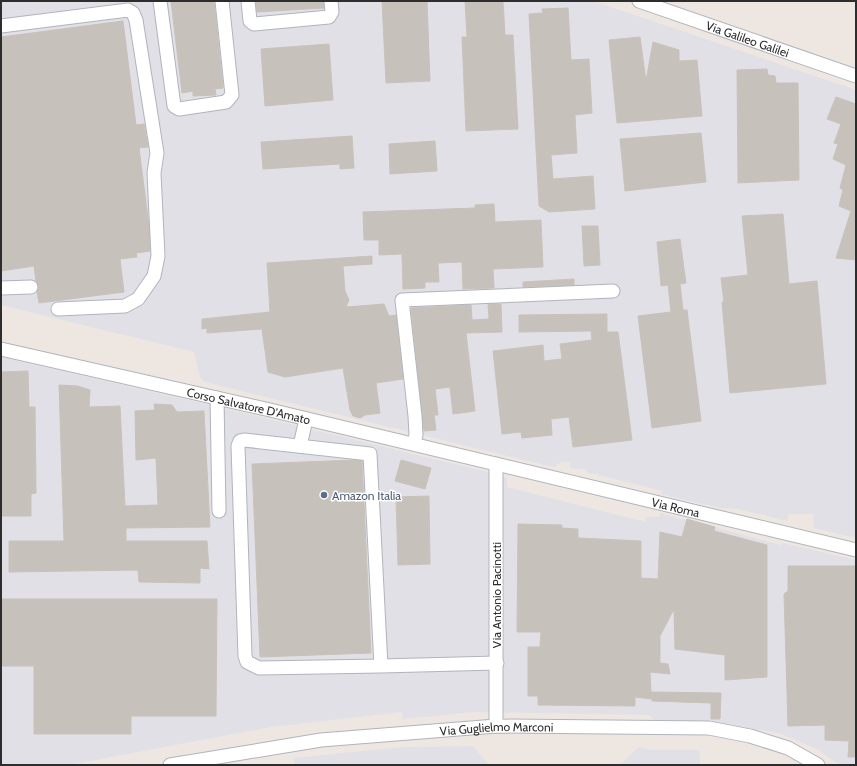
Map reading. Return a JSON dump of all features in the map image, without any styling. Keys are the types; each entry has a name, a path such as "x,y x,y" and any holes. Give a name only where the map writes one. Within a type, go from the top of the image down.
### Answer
{"street":[{"path":"160,1 174,106 179,110 226,102 232,95 222,1"},
{"path":"248,1 250,21 254,24 329,17 332,12 331,1"},
{"name":"Via Galileo Galilei","path":"639,1 856,76"},
{"path":"1,26 128,10 133,13 136,20 157,153 154,173 158,256 154,276 138,300 125,306 58,309"},
{"path":"1,288 31,286"},
{"path":"414,444 416,435 415,416 402,300 613,291"},
{"name":"Corso Salvatore D'Amato","path":"1,348 369,433 496,464"},
{"path":"217,398 219,511"},
{"path":"300,446 306,419"},
{"path":"366,454 369,433"},
{"path":"381,666 370,454 244,440 240,441 238,446 245,656 247,662 259,668 381,666 497,663"},
{"name":"Via Roma","path":"496,464 856,550"},
{"name":"Via Antonio Pacinotti","path":"496,464 496,726"},
{"name":"Via Guglielmo Marconi","path":"170,765 321,740 496,726 709,728 750,736 788,748 818,765"}],"shaded area":[{"path":"1,1 593,1 856,90 856,538 814,528 813,514 788,514 788,521 738,509 720,508 661,494 662,491 586,472 586,469 570,468 570,462 562,462 553,467 205,382 200,377 194,352 1,305"},
{"path":"1,357 206,404 488,472 507,478 507,487 646,522 646,517 659,517 660,513 781,545 783,543 856,560 856,765 840,765 817,749 779,733 712,722 711,726 654,721 650,715 473,712 403,719 402,712 271,727 69,765 1,765"},
{"path":"473,746 489,765 294,765 294,758 402,747"},
{"path":"639,747 650,750 699,750 700,765 620,765"}],"building":[{"path":"171,1 214,1 223,88 215,89 216,95 193,96 193,91 182,93"},
{"path":"256,1 323,1 324,8 257,12"},
{"path":"382,1 427,1 430,81 386,83"},
{"path":"465,1 503,1 505,35 513,35 518,129 466,131 462,37 467,37"},
{"path":"568,8 571,60 589,59 592,113 575,115 577,153 551,155 553,179 593,176 595,209 549,212 539,206 529,14 543,13 542,9"},
{"path":"123,21 136,125 144,124 148,147 139,148 149,226 150,251 136,253 137,257 120,259 124,292 39,303 37,292 39,286 36,281 34,266 1,271 1,37"},
{"path":"640,37 646,81 653,42 679,50 679,61 697,60 702,116 617,123 609,40"},
{"path":"329,44 333,100 265,106 261,49"},
{"path":"767,69 768,75 775,76 776,83 798,83 799,180 738,183 737,70"},
{"path":"836,97 856,104 856,260 836,258 851,211 839,206 843,190 840,188 846,165 833,159 838,144 834,143 841,124 827,119"},
{"path":"701,133 706,182 625,191 620,139"},
{"path":"352,136 354,168 340,169 340,164 263,169 261,142"},
{"path":"435,141 437,171 390,174 389,144"},
{"path":"494,204 495,222 541,220 543,267 493,269 494,288 463,289 462,262 438,263 439,282 425,282 425,288 403,289 402,254 379,255 379,240 364,240 363,212 475,208 475,205"},
{"path":"783,214 789,284 817,281 826,384 730,393 721,278 748,275 742,216"},
{"path":"582,226 598,226 600,265 584,266"},
{"path":"680,239 686,283 680,284 683,310 687,310 701,421 652,428 638,316 671,312 668,285 661,286 657,242"},
{"path":"372,256 372,264 343,266 345,291 349,300 346,307 384,304 389,316 396,315 403,379 376,383 380,413 365,415 360,418 353,416 350,410 343,368 285,377 268,372 262,329 207,333 207,328 202,329 202,319 270,312 267,263"},
{"path":"574,279 574,285 523,287 523,282"},
{"path":"488,304 501,304 502,332 466,333 475,411 453,414 450,387 435,389 438,415 434,415 436,430 424,431 411,308 471,305 472,320 489,319"},
{"path":"607,314 607,332 618,332 632,440 573,447 569,417 551,419 552,435 522,438 521,432 502,434 493,351 543,345 544,361 562,359 560,344 592,340 591,331 519,332 519,315"},
{"path":"28,371 29,407 35,407 36,493 31,494 31,516 1,516 1,372"},
{"path":"59,385 78,386 90,390 89,407 120,406 125,506 158,505 156,458 136,460 135,411 155,410 154,404 172,405 177,412 204,411 210,527 126,528 126,541 207,541 209,569 200,568 200,583 139,582 138,570 9,572 9,541 64,541"},
{"path":"354,460 362,461 371,653 260,657 252,464"},
{"path":"401,460 431,468 425,489 395,481"},
{"path":"429,496 430,564 398,565 396,497"},
{"path":"687,519 715,527 714,531 767,545 767,677 725,680 725,655 675,649 674,609 660,636 660,663 668,664 670,674 650,672 651,692 721,693 720,719 711,719 711,703 652,701 652,699 635,697 635,706 538,705 538,696 528,696 528,647 540,647 541,632 517,632 518,524 562,525 562,528 578,529 578,538 641,541 641,578 658,579 660,532 682,537"},
{"path":"788,566 856,566 856,757 848,757 849,741 825,740 825,725 788,726 784,594 788,591"},
{"path":"1,599 217,599 216,716 131,716 131,734 34,734 34,666 1,666"}],"place":[{"name":"Amazon Italia","path":"324,495"}]}
